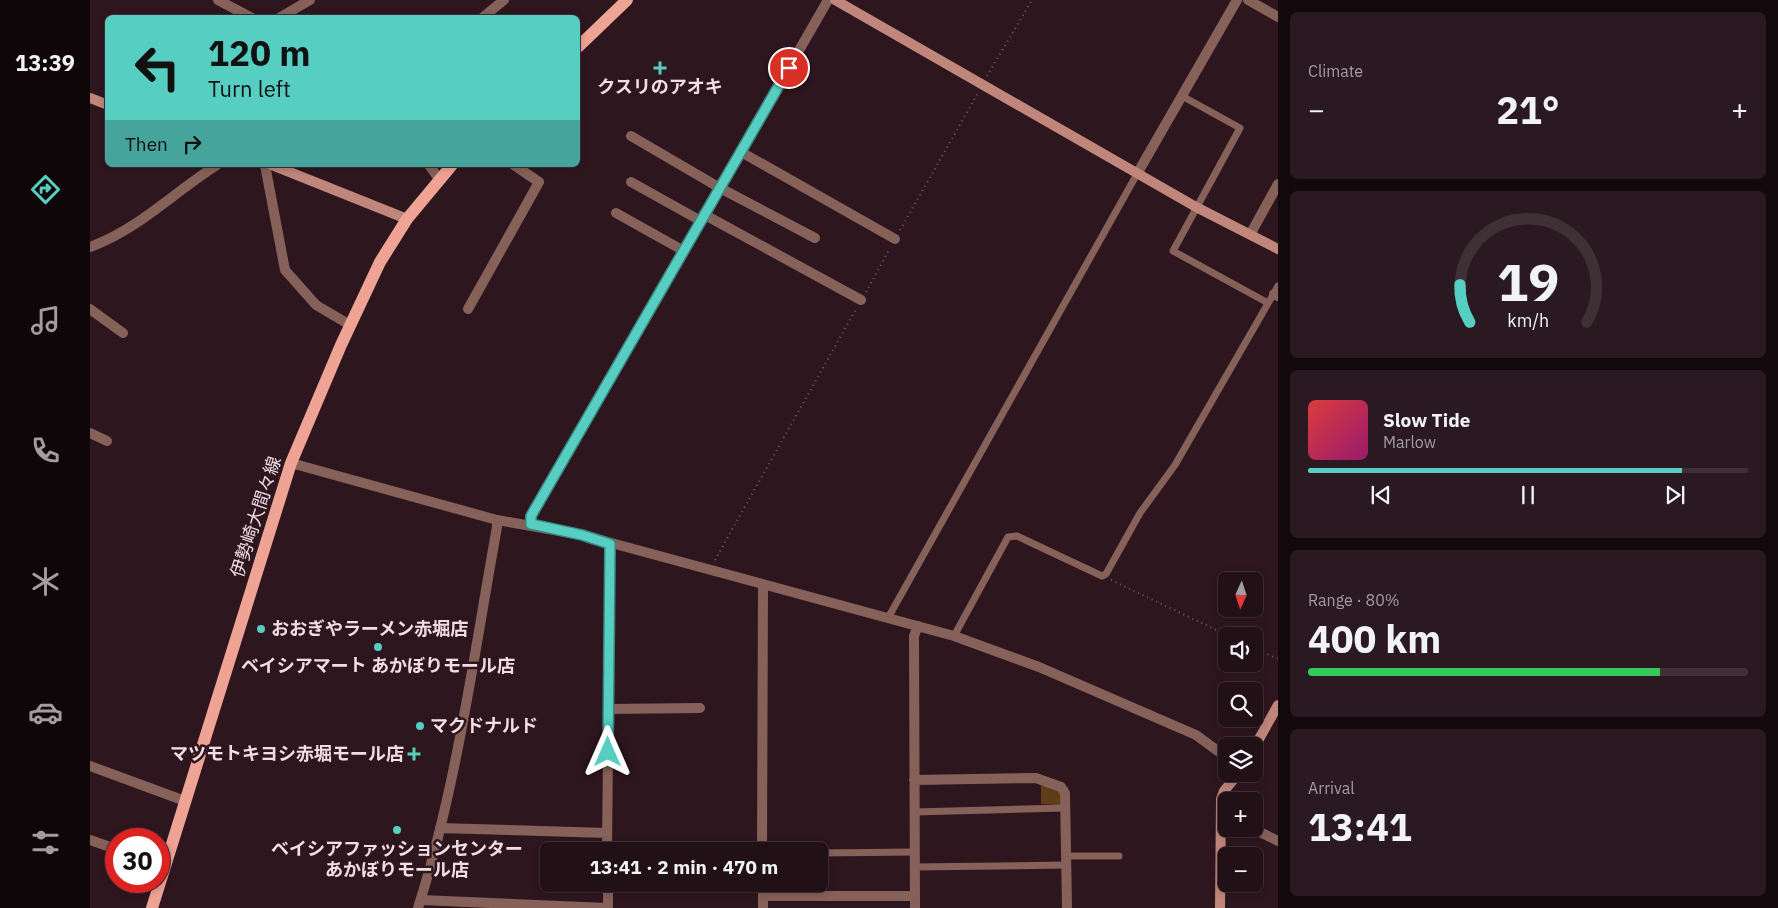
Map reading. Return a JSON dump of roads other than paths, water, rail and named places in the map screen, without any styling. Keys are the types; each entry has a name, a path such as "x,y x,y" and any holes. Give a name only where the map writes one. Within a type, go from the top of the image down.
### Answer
{"main road":[{"path":"580,45 627,0"},
{"name":"伊勢崎大間々線","path":"170,842 185,801 291,463 350,325 380,262 407,219 450,167"},
{"name":"伊勢崎大間々線","path":"152,908 155,893"}],"street":[{"path":"218,0 246,15"},
{"path":"284,15 310,0"},
{"path":"486,15 504,0"},
{"path":"531,524 531,516 828,0"},
{"path":"835,0 1137,174 1278,249"},
{"path":"1137,174 1237,0"},
{"path":"1248,0 1278,17"},
{"path":"90,98 105,103"},
{"path":"631,136 720,188 815,238"},
{"path":"741,152 895,239"},
{"path":"90,248 121,234 151,215 214,167"},
{"path":"265,167 285,270 316,305 350,325"},
{"path":"277,167 407,219"},
{"path":"430,167 440,180"},
{"path":"468,309 538,182 517,167"},
{"path":"631,182 861,300"},
{"path":"1251,233 1278,184"},
{"path":"616,214 684,251"},
{"path":"90,309 123,333"},
{"path":"90,433 107,441"},
{"path":"291,463 496,520 531,524 582,535 954,636 1039,667 1196,735 1218,751"},
{"path":"496,520 492,556 440,828 420,904 607,908 608,892"},
{"path":"607,842 610,544"},
{"path":"762,842 763,584"},
{"path":"915,908 914,636 918,626"},
{"path":"1260,737 1278,706"},
{"path":"608,709 700,708"},
{"path":"90,766 185,801"},
{"path":"914,780 1036,778 1064,790 1066,808 1067,908"},
{"path":"1224,792 1231,782"},
{"path":"440,828 607,833"},
{"path":"1263,831 1277,839"},
{"path":"1220,908 1223,837"},
{"path":"90,840 105,845"},
{"path":"763,892 763,908"},
{"path":"763,896 915,896"}],"lane":[{"path":"1182,96 1240,128 1239,133 1173,251 1268,303"},
{"path":"888,618 1137,174"},
{"path":"954,636 1008,537 1017,536 1102,576 1106,574 1140,513 1175,465 1268,303 1277,292"},
{"path":"914,812 1066,808"},
{"path":"828,852 914,852"},
{"path":"915,867 1067,861 1119,856"}],"place":[{"name":"クスリのアオキ","path":"660,68"},
{"name":"おおぎやラーメン赤堀店","path":"261,629"},
{"name":"ベイシアマート あかぼりモール店","path":"378,647"},
{"name":"マクドナルド","path":"420,726"},
{"name":"マツモトキヨシ赤堀モール店","path":"414,754"},
{"name":"ベイシアファッションセンター あかぼりモール店","path":"397,830"}]}
